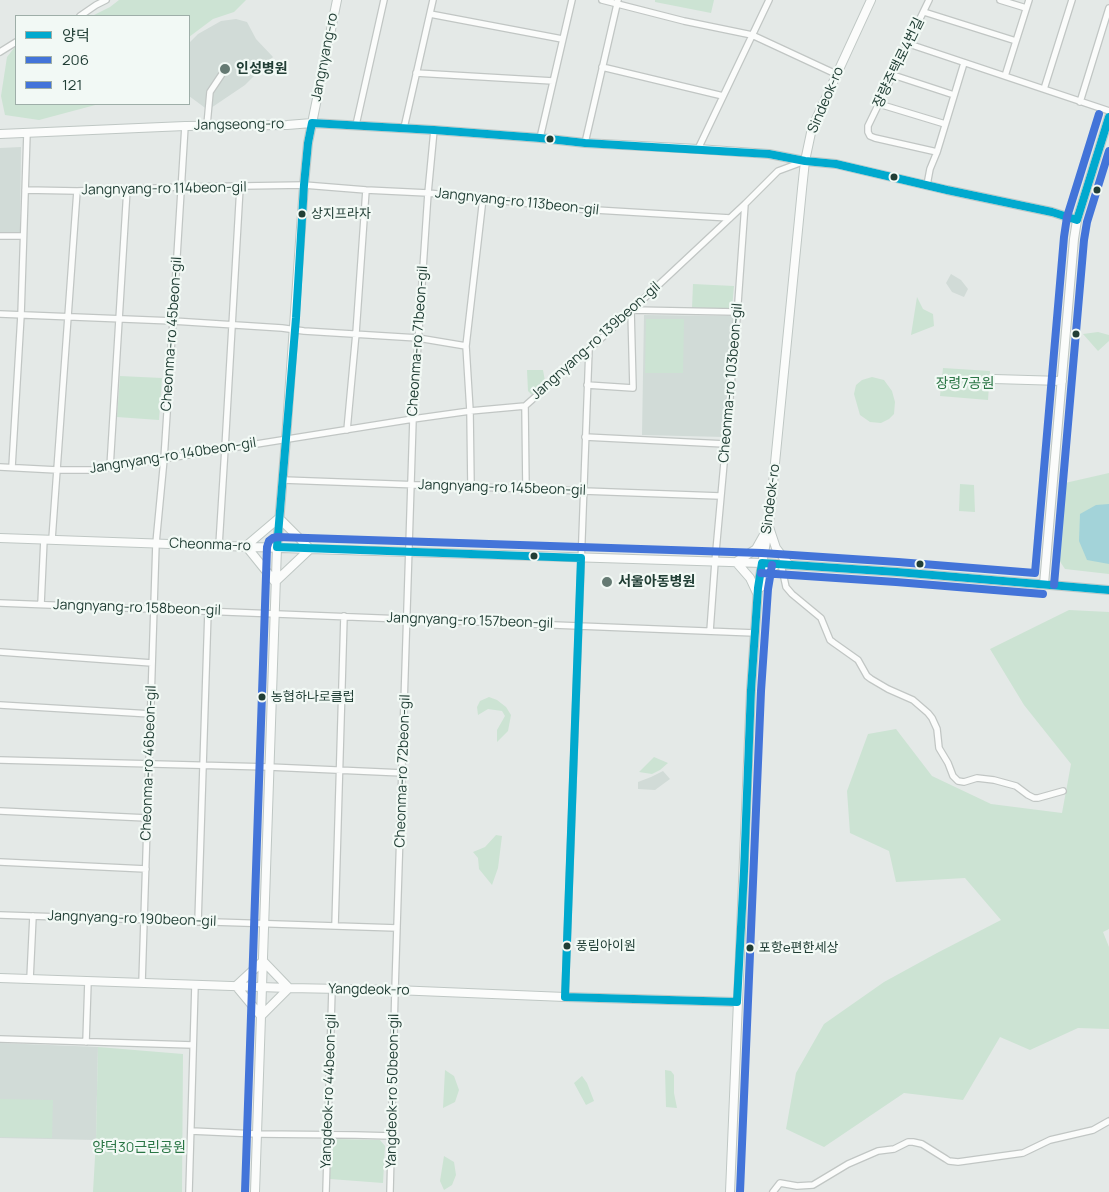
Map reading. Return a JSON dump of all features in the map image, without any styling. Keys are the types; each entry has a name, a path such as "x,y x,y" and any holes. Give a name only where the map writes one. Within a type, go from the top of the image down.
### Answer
{"street":[{"path":"81,15 106,0"},
{"name":"Jangnyang-ro","path":"255,1192 275,582 279,518 308,143 337,0"},
{"path":"356,125 384,0"},
{"path":"404,128 433,0"},
{"path":"540,138 572,0"},
{"path":"602,0 617,2 684,21 752,35 836,74"},
{"path":"698,149 769,0"},
{"name":"Sindeok-ro","path":"730,1192 755,633 758,593 769,526 805,161 812,128 871,0"},
{"name":"장량주택로4번길","path":"930,0 868,126 868,132 870,136 875,138 937,152"},
{"path":"1000,0 1026,8"},
{"path":"1005,76 1029,0"},
{"path":"1044,90 1072,0"},
{"path":"585,143 617,2"},
{"path":"1080,102 1109,8"},
{"path":"924,12 1016,41"},
{"path":"430,14 562,39"},
{"path":"0,52 15,43"},
{"path":"909,44 1109,111"},
{"path":"927,185 930,169 937,152 964,62"},
{"path":"602,67 723,96"},
{"path":"207,125 210,92 224,71"},
{"path":"416,73 553,81"},
{"path":"893,75 954,95"},
{"path":"879,104 945,124"},
{"path":"1044,584 1074,240 1077,220 1109,117"},
{"name":"Jangseong-ro","path":"0,134 207,125 287,125 312,123 769,154 805,161 836,164 1052,212 1077,220"},
{"name":"Cheonma-ro 45beon-gil","path":"156,543 174,321 185,126"},
{"name":"Cheonma-ro 71beon-gil","path":"410,552 413,419 434,130"},
{"path":"12,467 21,314 27,133"},
{"name":"Jangnyang-ro 139beon-gil","path":"286,439 470,411 525,406 605,335 778,171 805,161"},
{"name":"Jangnyang-ro 114beon-gil","path":"24,190 77,191 304,185"},
{"name":"Jangnyang-ro 113beon-gil","path":"304,185 428,193 579,209 730,218"},
{"path":"219,545 240,187"},
{"path":"110,468 127,189"},
{"path":"347,430 366,190"},
{"path":"41,604 57,470 77,191"},
{"path":"471,487 470,411 466,346 484,198"},
{"name":"Cheonma-ro 103beon-gil","path":"710,631 720,496 738,312 745,204"},
{"path":"0,236 24,236"},
{"path":"587,385 633,388 631,310 738,312"},
{"path":"0,314 174,321 356,333 418,338 466,346"},
{"path":"565,997 588,350"},
{"path":"994,378 1062,381"},
{"path":"525,406 526,489"},
{"path":"585,437 725,444"},
{"name":"Jangnyang-ro 140beon-gil","path":"0,467 94,470 286,439"},
{"name":"Jangnyang-ro 145beon-gil","path":"283,480 720,496"},
{"path":"279,518 310,549 275,582 246,546 279,518"},
{"path":"758,593 750,578 736,562 756,549 769,526"},
{"path":"769,526 782,564 786,587 821,618 830,640 858,660 867,676 888,689 913,700 928,713 937,729 939,748 953,776 958,781 964,782 977,778 994,780 1016,786 1034,798 1063,791"},
{"name":"Cheonma-ro","path":"0,538 762,563 1109,590"},
{"name":"Cheonma-ro 46beon-gil","path":"142,983 156,543"},
{"name":"Cheonma-ro 72beon-gil","path":"395,990 410,552"},
{"path":"758,593 769,570 782,564"},
{"name":"Jangnyang-ro 158beon-gil","path":"0,603 274,613"},
{"path":"198,922 208,611"},
{"name":"Jangnyang-ro 157beon-gil","path":"274,613 755,633"},
{"path":"335,926 344,616"},
{"path":"0,652 152,663"},
{"path":"0,705 151,714"},
{"path":"0,760 403,773"},
{"path":"0,811 148,818"},
{"path":"0,862 146,869"},
{"name":"Jangnyang-ro 190beon-gil","path":"0,915 398,928"},
{"path":"30,979 33,916"},
{"path":"263,961 289,988 261,1016 236,986 263,961"},
{"name":"Yangdeok-ro","path":"0,978 738,1002"},
{"path":"86,1042 88,981"},
{"path":"189,1192 195,985"},
{"name":"Yangdeok-ro 44beon-gil","path":"326,1192 332,989"},
{"name":"Yangdeok-ro 50beon-gil","path":"390,1192 395,990"},
{"path":"0,1039 193,1046"},
{"path":"773,1192 780,1183 797,1186 813,1185 848,1164 878,1151 894,1149 908,1142 922,1144 949,1161 958,1162 1023,1153 1050,1140 1092,1130 1109,1121"},
{"path":"191,1131 392,1136"}],"shaded area":[{"name":"인성병원","path":"236,19 247,22 256,39 273,57 245,85 208,110 190,97 190,42 198,34 221,21"},
{"path":"21,147 20,232 0,233 0,148"},
{"path":"951,274 961,280 968,289 964,297 952,292 946,283"},
{"path":"644,315 734,316 724,437 642,435"},
{"path":"663,771 670,779 655,790 638,789 638,782"},
{"path":"0,1043 98,1047 96,1140 0,1138"}],"green space":[{"path":"119,0 246,0 234,12 213,19 190,36 190,15 94,15"},
{"path":"655,0 714,0 711,13 655,2"},
{"path":"14,48 15,105 95,105 39,120 5,115 1,96 7,57"},
{"path":"693,284 734,286 732,308 692,308"},
{"path":"917,297 923,309 933,314 934,326 911,335"},
{"path":"646,319 684,319 683,373 645,373"},
{"path":"1098,332 1109,335 1109,341 1098,351 1083,334"},
{"name":"장령7공원","path":"943,368 990,371 988,400 940,396"},
{"path":"527,370 543,370 545,381 532,395 528,391"},
{"path":"120,376 162,378 159,420 117,417"},
{"path":"872,377 884,380 892,391 895,402 894,414 881,423 870,422 860,415 854,394 856,385 862,380"},
{"path":"1109,473 1109,574 1065,569 1057,557 1065,483"},
{"path":"960,484 974,485 975,512 959,511"},
{"path":"1069,610 1109,612 1109,929 1103,932 1109,947 1109,1029 1078,1028 1030,1050 1000,1037 963,1100 904,1093 824,1147 786,1129 796,1073 824,1024 884,982 1001,920 965,878 896,882 889,851 850,833 847,791 868,734 896,729 932,776 991,804 1062,813 1071,764 1024,705 990,649"},
{"path":"489,697 506,707 511,715 508,731 497,742 497,730 505,716 502,711 488,709 478,715 477,707 480,701"},
{"path":"654,757 668,763 652,774 639,772"},
{"path":"496,835 502,836 498,868 492,885 479,869 478,858 473,852 485,847"},
{"name":"양덕30근린공원","path":"98,1047 183,1054 182,1192 93,1192"},
{"path":"445,1070 454,1076 459,1090 455,1102 443,1108"},
{"path":"665,1070 671,1071 674,1075 674,1093 677,1108 666,1107"},
{"path":"582,1076 594,1101 586,1105 574,1083"},
{"path":"0,1099 53,1100 52,1138 0,1137"},
{"path":"336,1139 380,1140 385,1146 383,1183 330,1179 331,1144"},
{"path":"444,1156 454,1162 456,1175 452,1185 444,1190 440,1181"}],"water":[{"path":"1109,504 1109,564 1087,560 1079,541 1080,514 1096,505"}],"transit line":[{"name":"121","path":"245,1192 267,547 269,541 277,537 762,553 1035,573 1064,237 1067,217 1099,114"},
{"name":"양덕","path":"1109,117 1077,220 1052,212 836,164 805,161 769,154 312,123 304,185 296,318 277,547 581,558 565,997 737,1002 751,690 758,588 762,563 1109,590"},
{"name":"206","path":"1054,585 1084,240 1087,222 1109,151"},
{"name":"206","path":"740,1192 761,691 768,589 772,565"},
{"name":"206","path":"761,573 1043,594"}],"place":[{"name":"인성병원","path":"225,69"},
{"name":"상지프라자","path":"302,214"},
{"name":"서울아동병원","path":"607,582"},
{"name":"농협하나로클럽","path":"262,697"},
{"name":"풍림아이원","path":"567,946"},
{"name":"포항e편한세상","path":"750,948"}]}
